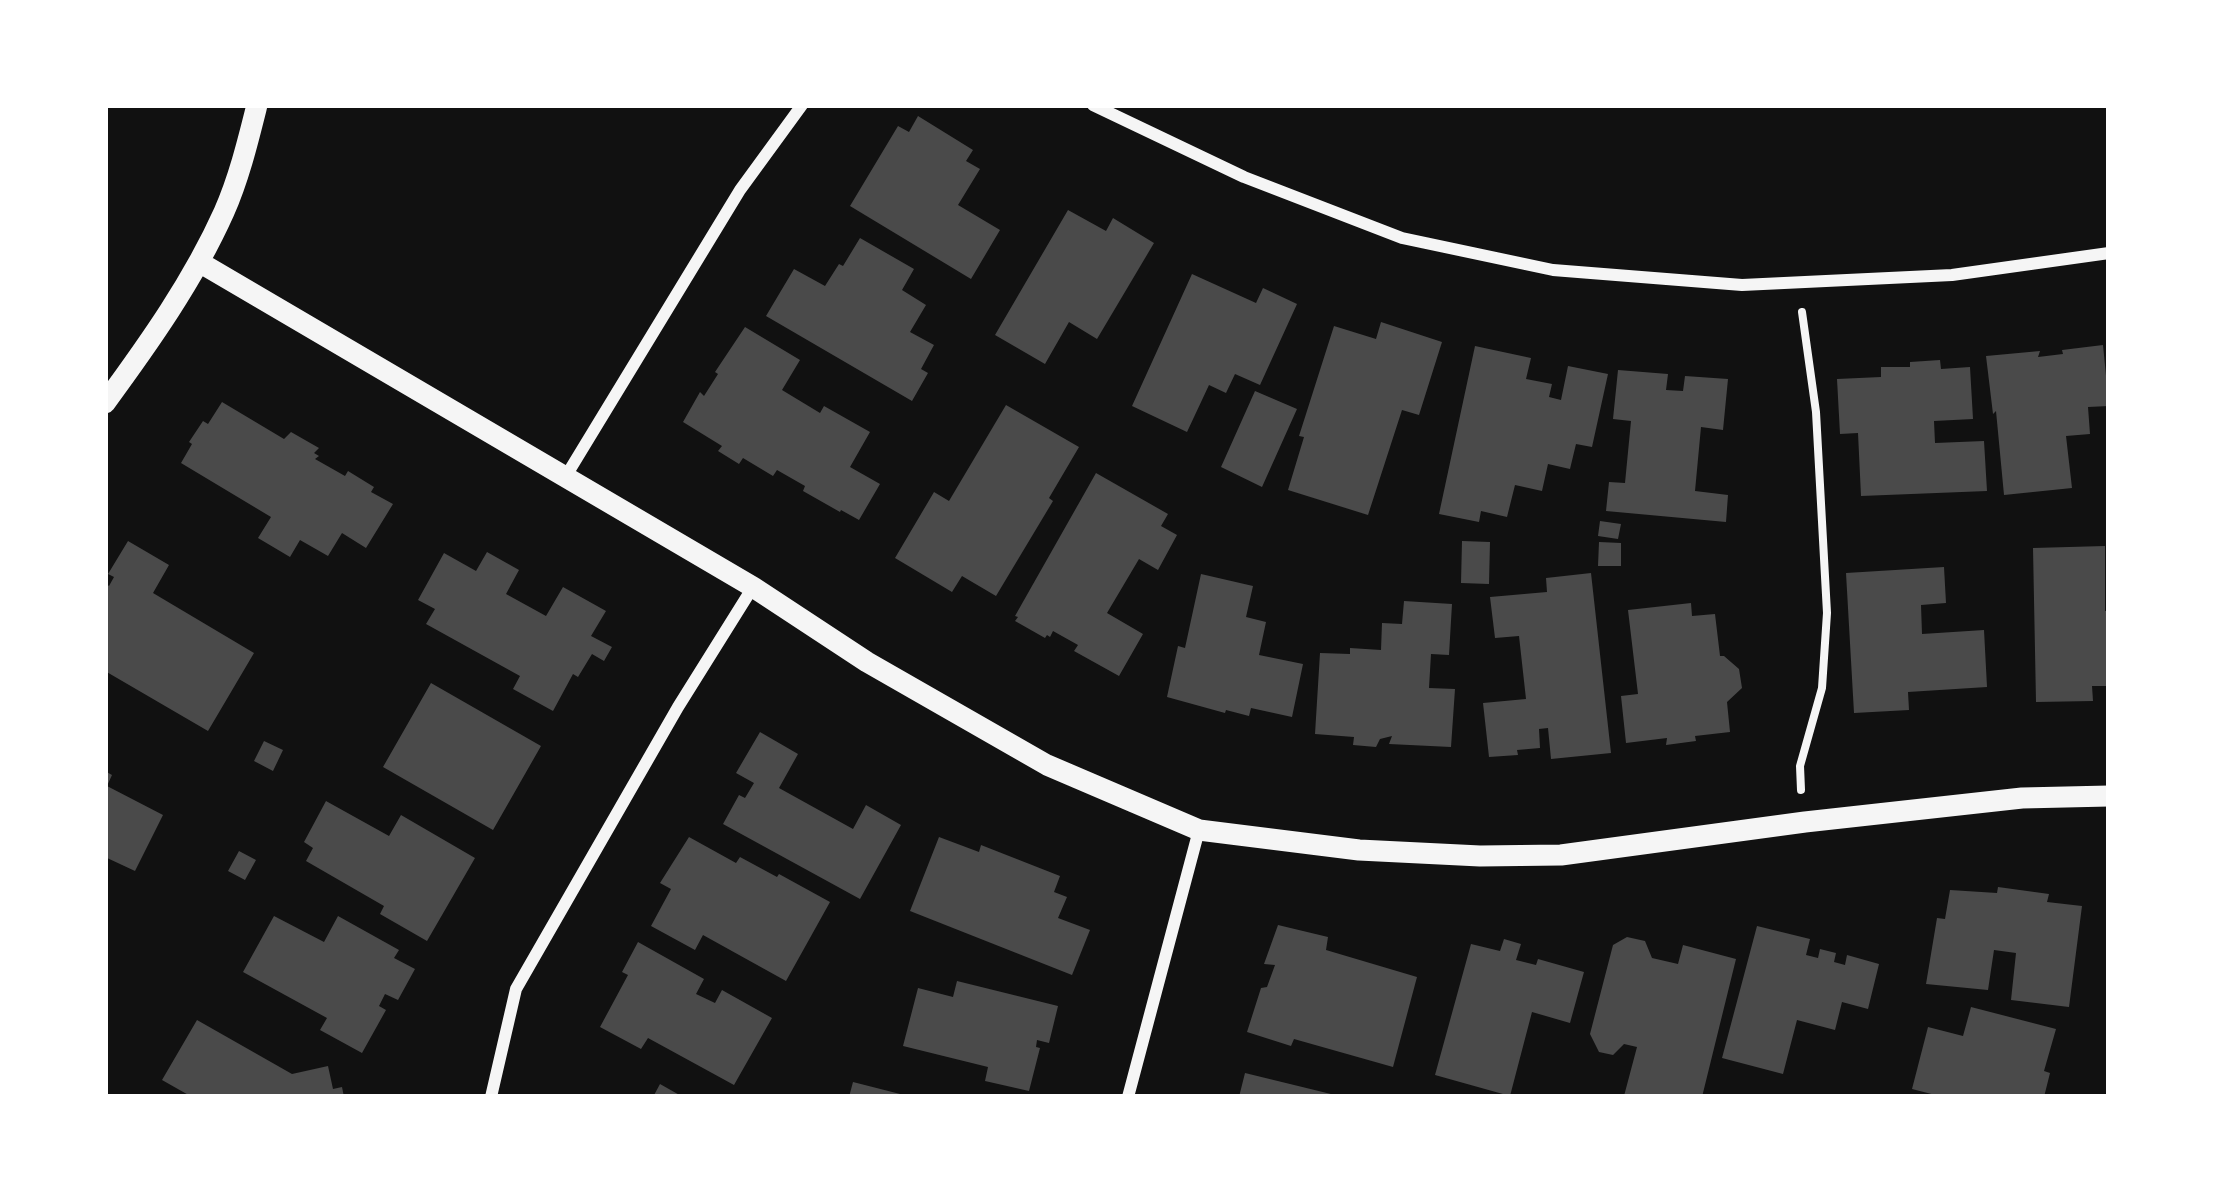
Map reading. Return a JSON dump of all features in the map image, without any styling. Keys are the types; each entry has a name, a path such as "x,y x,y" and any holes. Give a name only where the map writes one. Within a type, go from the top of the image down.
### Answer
{"street":[{"path":"105,403 200,262 225,209 257,105"},
{"path":"566,476 740,190 802,105"},
{"path":"1094,105 1244,177 1402,238 1553,270 1742,285 1952,275 2109,253"},
{"path":"200,262 1047,765 1199,830 1359,850 1561,855 2022,798 2109,796"},
{"path":"491,1097 516,989 678,706 753,587"},
{"path":"1128,1097 1199,830"}],"path":[{"path":"1801,283 1816,412 1827,613 1822,688 1800,766 1805,822"}],"building":[{"path":"918,116 973,150 966,161 980,169 958,205 1000,230 971,279 850,206 898,126 909,132"},
{"path":"1068,210 1106,231 1113,218 1154,243 1097,339 1069,322 1045,364 995,335"},
{"path":"860,238 914,269 902,290 926,305 910,332 934,345 921,369 928,373 912,401 766,316 794,269 825,286"},
{"path":"1192,274 1256,303 1263,288 1297,304 1260,385 1235,374 1226,393 1209,385 1187,432 1132,406"},
{"path":"1381,322 1442,342 1419,415 1402,410 1368,515 1288,490 1304,437 1299,436 1334,326 1376,339"},
{"path":"745,327 800,360 782,390 820,413 824,406 870,432 850,467 880,484 859,520 803,491 805,486 777,470 773,476 743,458 739,464 718,451 722,446 683,422"},
{"path":"2103,345 2109,406 2088,407 2090,434 2066,436 2072,488 2004,495 1986,356 2040,351 2038,357"},
{"path":"1475,346 1531,358 1526,379 1552,384 1549,397 1561,400 1568,366 1608,374 1592,447 1576,444 1570,469 1548,464 1542,491 1515,485 1507,517 1481,511 1479,522 1439,514"},
{"path":"1940,360 1941,369 1970,367 1973,419 1934,421 1935,443 1984,441 1987,491 1861,496 1858,433 1840,434 1837,379 1881,377 1881,367"},
{"path":"1618,370 1668,374 1666,390 1683,391 1685,376 1728,379 1723,430 1701,427 1695,491 1728,495 1726,522 1606,511 1609,482 1625,483 1631,421 1613,419"},
{"path":"1255,391 1297,409 1262,487 1221,467"},
{"path":"222,402 284,439 291,432 319,448 315,459 345,476 348,471 393,504 366,548 342,533 328,556 300,540 290,557 258,538 271,517 181,463 203,421 208,424"},
{"path":"1006,405 1079,447 996,596 962,576 952,592 895,558 934,492 949,501"},
{"path":"1096,473 1168,514 1161,526 1177,535 1158,570 1139,559 1107,613 1143,634 1119,676 1074,651 1078,645 1053,631 1045,638 1015,621"},
{"path":"1600,521 1621,524 1618,539 1598,536"},
{"path":"128,541 169,565 153,593 254,653 208,731 105,671 105,583 109,586 114,577 108,574"},
{"path":"1462,541 1490,542 1489,584 1461,583"},
{"path":"1599,542 1621,543 1621,566 1598,566"},
{"path":"2105,546 2109,686 2092,686 2093,701 2036,702 2033,548"},
{"path":"487,552 519,570 506,594 546,616 563,587 606,611 591,636 612,647 604,661 592,654 578,677 573,674 553,711 513,689 520,676 426,624 435,609 418,600 444,553 476,571"},
{"path":"1944,567 1946,603 1921,605 1922,634 1984,630 1987,687 1908,692 1909,710 1854,713 1846,573"},
{"path":"1591,573 1611,753 1551,759 1548,728 1539,729 1540,748 1489,757 1483,703 1526,699 1519,636 1495,638 1490,597 1547,592 1546,578"},
{"path":"1201,574 1253,586 1246,617 1266,622 1259,655 1303,664 1292,717 1251,708 1249,716 1225,713 1167,697 1178,646 1185,648"},
{"path":"1404,601 1452,604 1449,655 1431,654 1429,688 1455,689 1451,747 1389,744 1392,736 1380,739 1376,747 1353,745 1354,737 1315,734 1320,653 1381,650 1382,623 1402,624"},
{"path":"1691,603 1692,616 1715,614 1720,656 1739,669 1742,688 1727,702 1730,732 1666,745 1667,738 1626,743 1621,696 1638,694 1628,610"},
{"path":"431,683 541,746 493,830 383,767"},
{"path":"760,732 798,754 779,788 853,829 866,805 901,825 860,899 723,824 739,795 745,798 754,783 736,773"},
{"path":"264,741 283,750 273,771 254,761"},
{"path":"105,771 112,775 107,786 163,815 135,871 105,857"},
{"path":"326,801 389,836 401,815 475,858 427,941 380,914 384,906 306,861 313,848 304,842"},
{"path":"689,837 736,863 740,857 779,874 830,902 786,981 703,935 695,950 651,926 671,889 660,883"},
{"path":"939,837 979,852 981,845 1060,876 1054,892 1067,897 1058,918 1090,930 1072,975 910,911"},
{"path":"239,851 256,860 245,880 228,871"},
{"path":"1998,887 2049,894 2047,902 2082,906 2069,1007 2011,1000 2016,953 1994,950 1988,990 1926,984 1937,918 1945,919 1950,890 1997,893"},
{"path":"274,916 324,942 338,916 399,950 394,958 415,969 398,1000 385,994 379,1006 386,1010 362,1053 320,1030 327,1018 243,972"},
{"path":"1278,925 1328,937 1326,950 1417,977 1393,1067 1294,1039 1291,1046 1247,1032 1261,988 1267,987 1275,965 1264,964"},
{"path":"1757,926 1810,939 1806,955 1818,958 1820,949 1836,953 1834,962 1845,965 1847,955 1879,964 1868,1009 1842,1002 1835,1030 1797,1020 1783,1074 1722,1058"},
{"path":"1627,937 1645,941 1652,958 1678,964 1683,945 1736,959 1702,1097 1624,1096 1637,1047 1624,1044 1613,1055 1599,1052 1590,1034 1613,945"},
{"path":"1504,939 1521,944 1516,960 1536,965 1538,959 1584,972 1570,1023 1532,1012 1510,1096 1435,1075 1471,944 1500,951"},
{"path":"638,942 704,979 696,994 715,1003 722,990 772,1018 734,1085 648,1038 641,1049 600,1027 628,975 622,972"},
{"path":"957,981 1058,1006 1049,1043 1037,1040 1040,1048 1029,1091 985,1081 988,1067 903,1046 918,988 953,997"},
{"path":"1971,1007 2056,1029 2044,1071 2050,1073 2044,1097 1943,1097 1912,1089 1928,1027 1963,1036"},
{"path":"197,1020 292,1074 328,1066 333,1089 342,1087 344,1097 192,1097 162,1080"},
{"path":"1245,1073 1335,1095 1335,1097 1239,1097"},
{"path":"853,1082 904,1095 904,1097 849,1097"},
{"path":"660,1084 683,1097 653,1097"}]}
